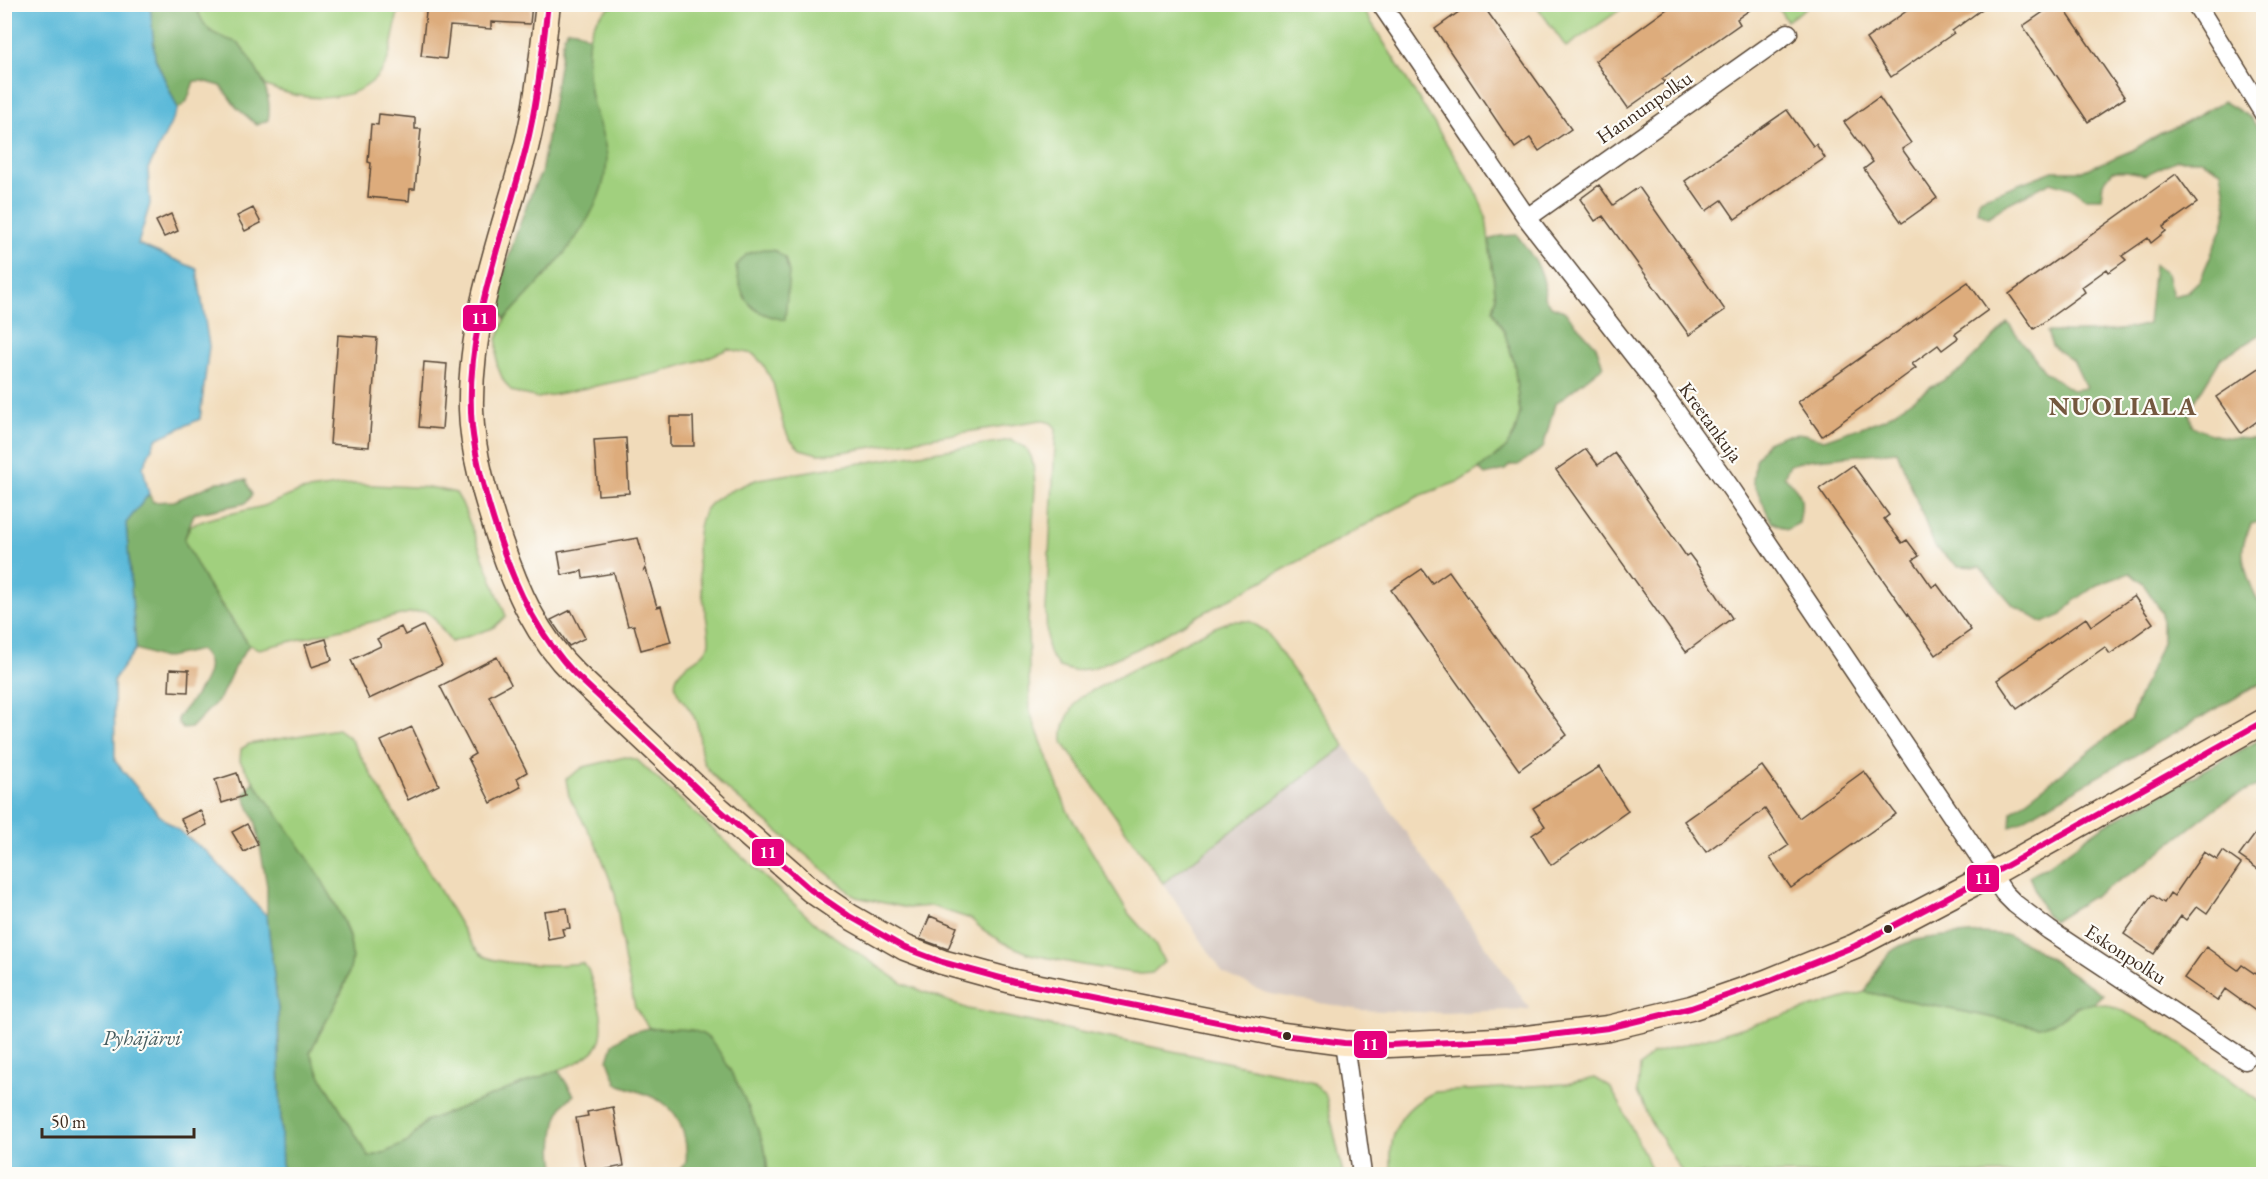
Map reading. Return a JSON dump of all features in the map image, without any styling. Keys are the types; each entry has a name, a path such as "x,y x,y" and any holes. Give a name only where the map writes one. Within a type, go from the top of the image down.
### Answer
{"street":[{"path":"548,4 534,108 526,148 493,260 478,334 471,389 476,452 493,519 518,588 531,617 548,645 574,674 720,810 793,874 849,916 905,948 960,968 1015,982 1255,1030 1344,1043 1389,1045 1517,1039 1597,1030 1652,1019 1728,996 1855,946 1990,874 2264,721"},
{"name":"Kreetankuja","path":"1381,4 1527,218 1657,385 1706,453 1949,810 1990,874"},
{"path":"2196,4 2264,114"},
{"name":"Hannunpolku","path":"1527,218 1788,33"},
{"name":"Eskonpolku","path":"1990,874 2015,904 2040,923 2246,1060"},
{"path":"1344,1043 1362,1174"}],"shaded area":[{"path":"1345,746 1530,1009 1446,1013 1360,1010 1266,993 1223,973 1163,883"}],"green space":[{"path":"196,4 399,5 388,58 376,78 363,88 348,94 315,97 266,86 239,44 216,35 205,26 201,21"},
{"path":"1360,4 1476,191 1486,217 1496,299 1493,311 1504,331 1514,362 1520,413 1515,432 1506,448 1460,481 1419,496 1137,649 1093,668 1073,671 1059,667 1050,655 1047,645 1046,609 1056,428 1051,423 1041,420 818,454 800,449 789,438 783,424 773,383 763,364 753,354 728,349 658,373 538,398 511,391 503,380 497,365 497,340 505,319 555,265 592,103 587,62 590,35 603,12 615,5"},
{"path":"150,5 196,5 206,27 216,35 239,43 257,70 266,89 268,120 257,125 236,107 221,86 203,81 194,81 187,101 178,109 155,58"},
{"path":"1536,5 1627,5 1566,47"},
{"path":"1776,5 1810,5 1787,21"},
{"path":"568,29 576,30 589,37 587,63 589,88 607,153 604,182 596,204 570,246 505,319 498,307 502,281 522,219 541,174 564,36"},
{"path":"2223,101 2250,117 2263,135 2263,333 2221,358 2189,411 2192,425 2200,430 2226,437 2263,440 2263,521 2251,524 2244,541 2243,553 2248,578 2263,607 2263,682 2010,827 2011,812 2130,720 2162,643 2162,612 2144,585 2130,573 2097,585 2074,601 2062,615 2043,623 2013,605 1980,567 1958,566 1935,547 1897,451 1807,460 1790,465 1784,476 1798,492 1801,508 1799,523 1786,530 1771,521 1753,481 1755,460 1767,442 1785,435 1804,434 1824,440 1884,419 1960,371 2008,323 2045,372 2072,390 2086,388 2074,362 2052,346 2047,332 2111,331 2148,324 2154,264 2167,274 2173,296 2186,293 2200,280 2222,229 2227,208 2221,171 2202,160 2177,160 2145,175 2113,171 2103,183 2101,198 2086,198 2074,189 2051,182 2009,203 1988,217 1977,211 1979,199 2053,171 2082,171 2133,150"},
{"path":"1517,235 1541,272 1545,289 1544,298 1551,306 1564,311 1596,346 1603,366 1555,404 1543,448 1518,465 1510,465 1505,470 1485,475 1479,469 1506,448 1515,432 1520,413 1514,362 1504,331 1493,311 1496,299 1489,240 1501,236"},
{"path":"763,249 776,251 785,258 789,272 785,320 763,314 755,309 744,297 741,288 736,266 747,254"},
{"path":"1011,440 1029,453 1034,471 1028,624 1030,712 1067,810 1129,914 1153,941 1164,962 1152,973 1141,974 1082,965 1030,954 1002,942 971,919 931,906 908,908 856,897 721,784 709,771 702,757 696,722 676,689 675,684 679,673 701,656 708,646 708,624 699,575 697,541 704,512 714,501 758,479"},
{"path":"246,480 252,495 246,503 194,514 184,540 208,586 249,645 235,666 220,698 191,728 183,729 178,723 178,717 203,684 208,669 208,660 200,650 163,658 136,649 126,523 149,494 153,502 174,501 218,482"},
{"path":"352,484 434,488 456,493 506,616 493,628 451,642 434,618 426,611 409,613 259,649 249,645 190,554 184,540 191,525 264,506 301,491"},
{"path":"1231,621 1249,621 1266,631 1345,746 1163,883 1063,743 1065,724 1080,697 1210,629"},
{"path":"338,729 350,738 477,951 490,959 516,963 560,965 582,963 588,969 597,997 602,1029 597,1047 584,1059 426,1121 408,1142 369,1157 320,1075 310,1053 349,974 351,947 348,934 333,899 240,761 241,749 249,744"},
{"path":"2263,738 2263,783 2225,801 2138,869 2053,921 2045,914 2029,876 2050,864 2103,826"},
{"path":"625,757 637,760 817,925 904,984 968,1009 1284,1074 1314,1083 1326,1096 1343,1174 768,1174 765,1149 693,1030 649,1028 635,1007 624,958 615,893 598,848 569,796 566,779 584,767"},
{"path":"253,781 316,870 344,923 351,946 351,965 338,999 310,1053 320,1075 369,1157 408,1142 426,1121 558,1070 574,1095 563,1105 556,1124 553,1151 558,1174 282,1174 278,1010 267,916 267,886 256,823 244,796"},
{"path":"1981,933 2008,935 2029,945 2103,994 2093,1003 2076,1007 2057,1021 2039,1027 1865,992 1881,964 1895,949 1931,937"},
{"path":"1865,992 2039,1027 2061,1019 2078,1007 2093,1003 2111,1007 2132,1016 2180,1044 2263,1104 2263,1174 1683,1174 1648,1117 1637,1092 1639,1067 1652,1054"},
{"path":"649,1028 694,1031 707,1037 714,1045 731,1072 755,1122 765,1150 768,1174 674,1174 686,1163 685,1139 676,1115 660,1101 617,1084 608,1060 613,1044 628,1033"},
{"path":"1595,1078 1610,1087 1654,1174 1392,1174 1391,1147 1398,1125 1412,1106 1435,1092 1566,1084"}],"water":[{"name":"Pyhäjärvi","path":"5,4 150,5 155,58 178,109 148,169 150,204 138,244 197,269 209,346 200,419 156,439 143,467 149,494 126,523 136,649 114,679 115,761 160,816 208,853 267,916 278,1010 282,1174 5,1174"}],"building":[{"path":"427,4 532,4 530,24 491,22 491,29 450,26 446,59 421,56"},
{"path":"1470,4 1482,4 1571,129 1539,151 1530,138 1515,148 1435,29"},
{"path":"1674,4 1758,4 1737,19 1740,24 1662,79 1665,82 1628,108 1595,61"},
{"path":"1917,4 1989,4 1952,31 1954,33 1891,77 1866,39"},
{"path":"2055,4 2061,4 2125,98 2088,122 2023,26"},
{"path":"1879,97 1911,143 1902,149 1937,198 1902,223 1864,169 1873,162 1844,122"},
{"path":"1787,110 1813,146 1816,144 1825,158 1735,219 1722,200 1706,211 1685,181"},
{"path":"379,114 415,118 415,129 421,129 415,189 410,189 409,201 368,197 371,124 378,125"},
{"path":"2176,174 2197,203 2163,227 2166,231 2151,243 2148,238 2122,256 2126,260 2109,272 2107,269 2082,287 2085,292 2034,329 2009,294"},
{"path":"1599,185 1613,205 1639,187 1725,310 1689,335 1603,216 1595,221 1580,199"},
{"path":"253,208 261,223 245,231 237,216"},
{"path":"171,214 178,231 164,237 156,221"},
{"path":"1968,282 1988,310 1955,334 1958,338 1942,350 1938,345 1912,364 1916,368 1822,436 1798,402"},
{"path":"338,335 377,338 369,447 330,444"},
{"path":"424,362 447,364 442,429 419,427"},
{"path":"2264,365 2264,416 2241,433 2216,397"},
{"path":"670,417 693,417 694,446 670,446"},
{"path":"626,438 629,493 598,495 594,440"},
{"path":"1586,449 1598,465 1615,453 1686,556 1689,554 1698,566 1732,618 1686,652 1556,470"},
{"path":"1853,465 1889,515 1884,519 1902,543 1907,540 1919,556 1913,560 1932,587 1937,584 1971,630 1936,655 1819,489"},
{"path":"638,538 646,566 644,570 646,569 657,607 661,606 671,642 641,650 634,625 628,626 614,573 583,578 582,571 562,575 558,552"},
{"path":"1422,569 1432,583 1449,571 1567,735 1519,770 1391,590"},
{"path":"2134,596 2153,623 2110,654 2105,647 2017,709 1997,680 2086,618 2091,626"},
{"path":"571,610 585,638 569,646 551,620"},
{"path":"423,626 442,665 369,699 351,660 381,646 377,639 401,627 405,635"},
{"path":"326,639 332,660 312,667 305,645"},
{"path":"497,657 511,684 489,696 527,772 517,778 521,787 491,803 468,758 475,754 440,686"},
{"path":"170,669 189,670 188,692 169,691"},
{"path":"412,727 439,785 408,800 381,741"},
{"path":"1762,766 1799,818 1864,771 1896,814 1791,888 1770,858 1789,845 1765,809 1706,852 1684,821"},
{"path":"1599,767 1628,811 1551,865 1532,835 1545,826 1533,808"},
{"path":"237,773 244,796 222,803 215,780"},
{"path":"200,810 207,825 189,834 181,819"},
{"path":"2264,822 2264,873 2239,856"},
{"path":"247,824 258,844 244,852 232,832"},
{"path":"2223,851 2241,864 2207,913 2197,906 2186,920 2181,916 2154,954 2124,934 2152,895 2164,903 2170,893 2174,896 2204,852 2217,860"},
{"path":"567,908 570,928 562,929 564,936 548,939 544,911"},
{"path":"930,916 957,927 948,949 920,939"},
{"path":"2206,947 2238,970 2242,965 2264,980 2264,1017 2225,989 2217,1001 2184,978"},
{"path":"613,1107 624,1166 586,1173 576,1118 588,1116 587,1112"}],"transit line":[{"name":"11","path":"548,4 534,112 517,182 487,286 473,356 471,391 474,441 486,496 505,556 520,592 539,627 575,674 720,810 811,890 849,916 905,948 942,962 1015,982 1283,1035 1344,1043 1389,1045 1517,1039 1608,1028 1691,1008 1766,982 1855,946 1990,875 2264,721"}],"district":[{"name":"NUOLIALA","path":"2123,406"}]}
